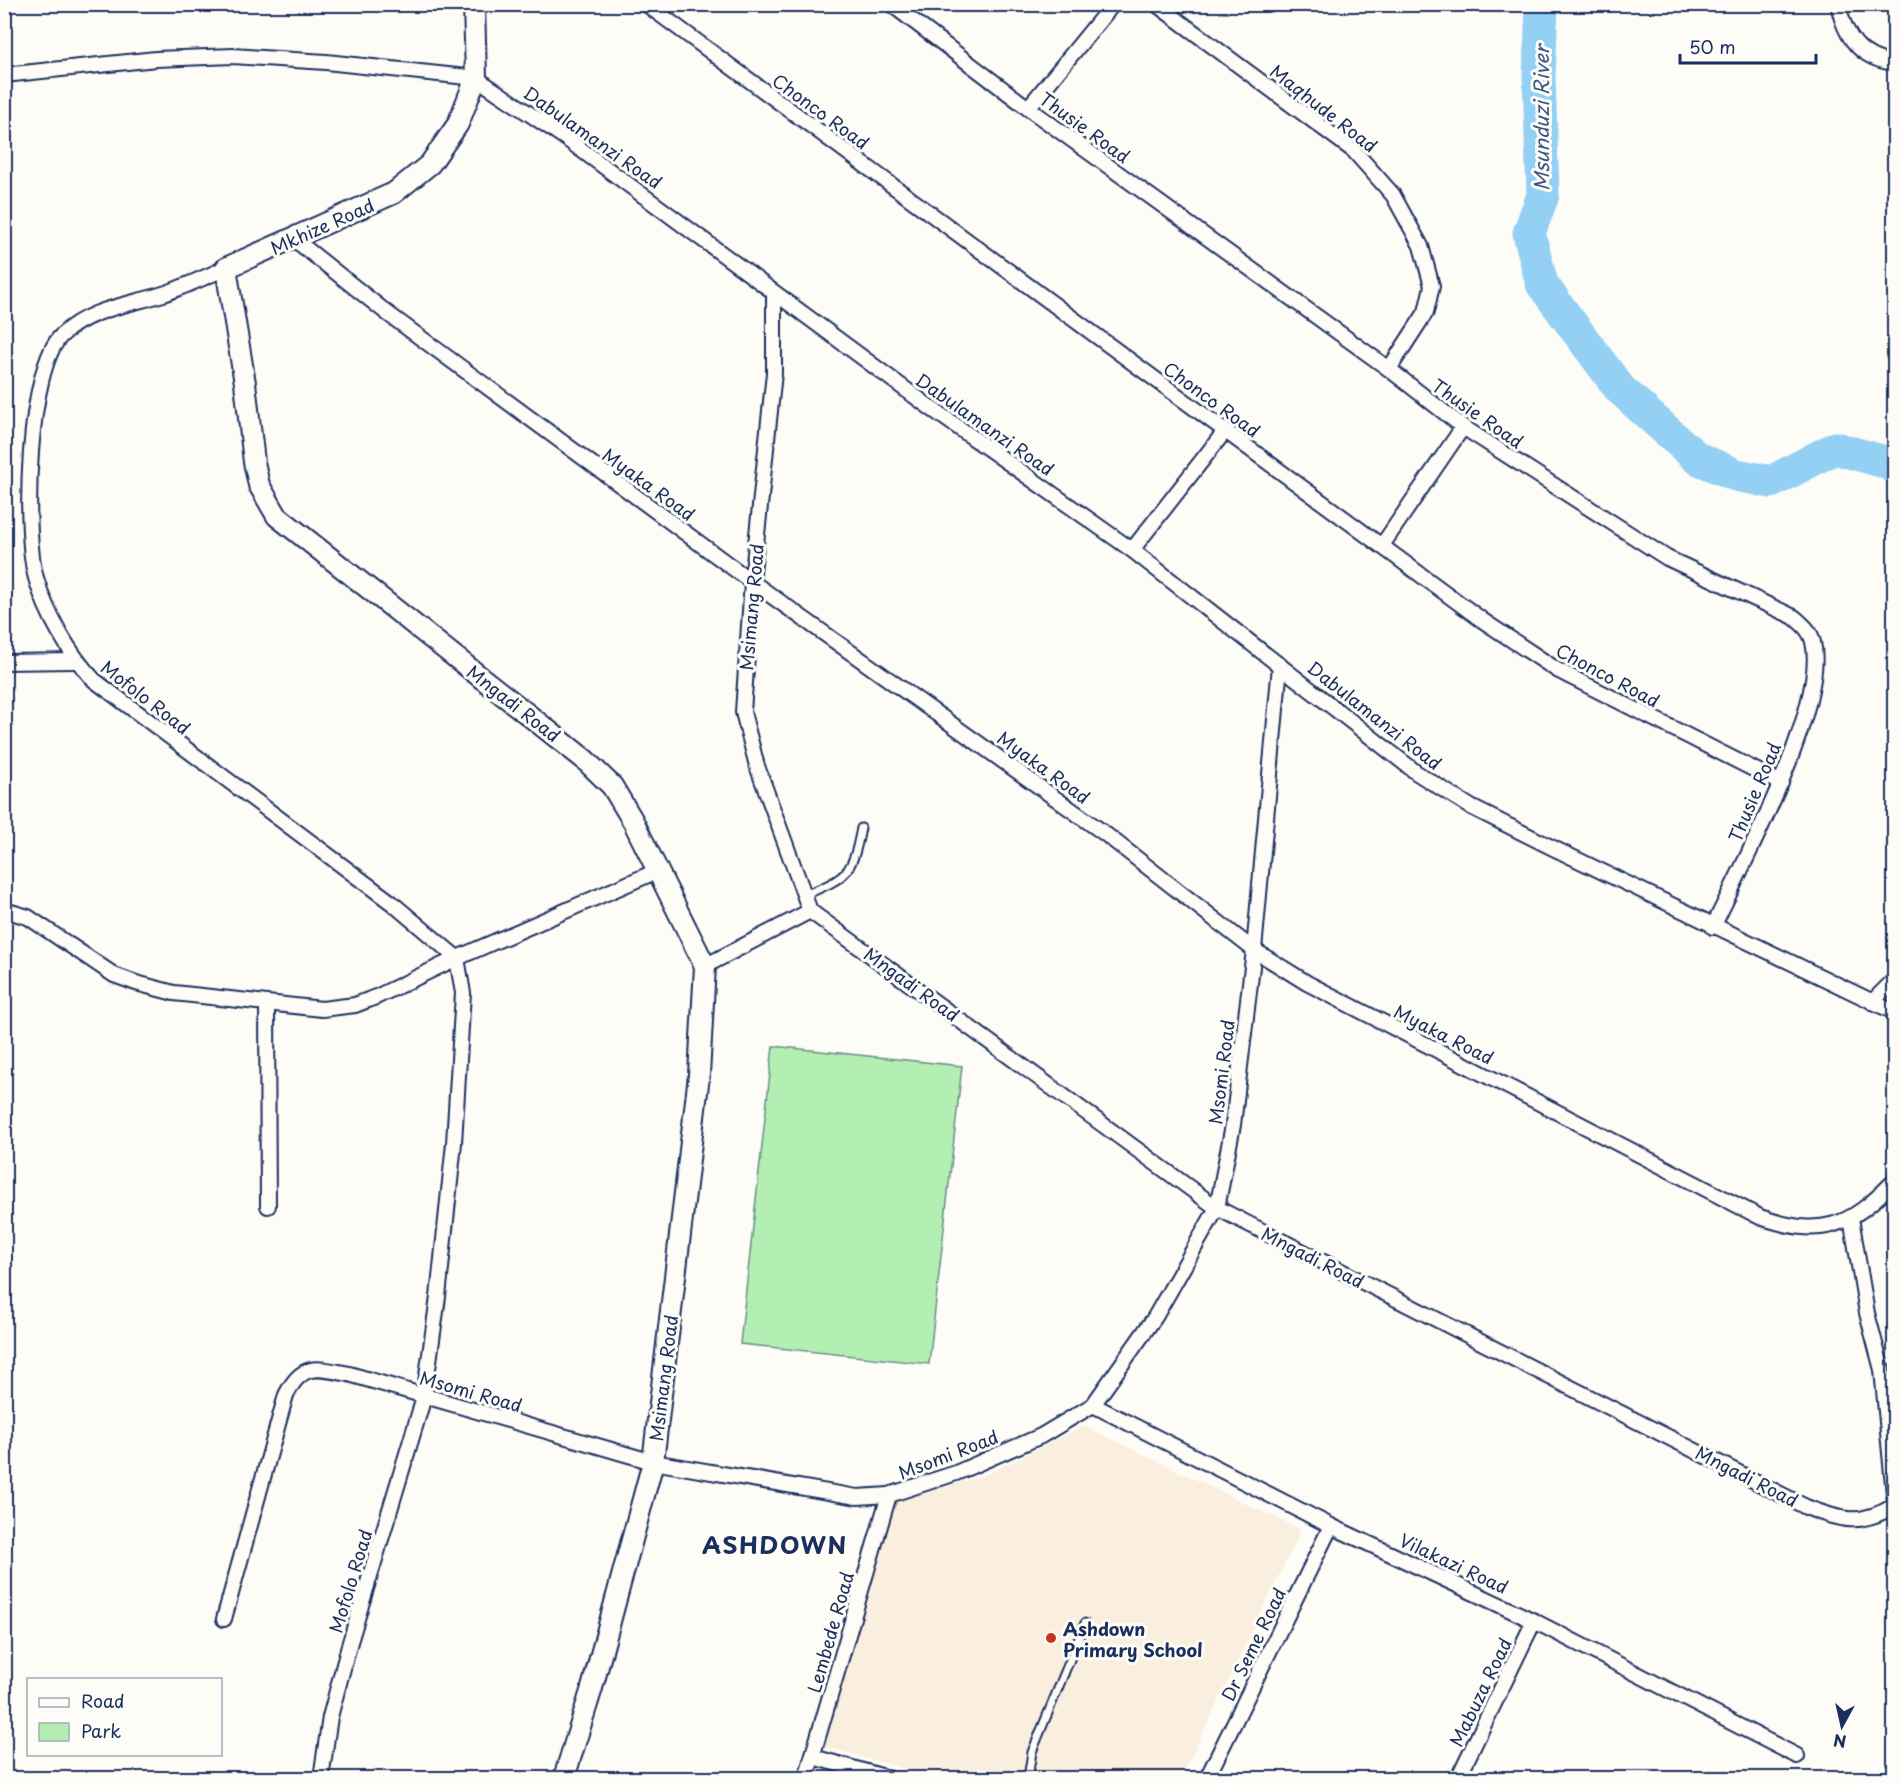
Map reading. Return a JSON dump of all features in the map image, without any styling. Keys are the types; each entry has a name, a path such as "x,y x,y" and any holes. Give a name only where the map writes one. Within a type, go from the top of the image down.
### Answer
{"street":[{"name":"Mkhize Road","path":"53,345 77,323 95,314 164,294 226,268 394,193 415,178 447,143 462,117 476,78 474,4"},
{"name":"Chonco Road","path":"646,4 1225,431 1383,544 1482,620 1557,670 1781,783"},
{"name":"Thusie Road","path":"891,4 1028,108 1389,369 1463,427 1667,558 1794,617 1808,630 1813,641 1815,673 1781,783 1713,927"},
{"path":"1028,108 1113,4"},
{"name":"Maqhude Road","path":"1156,4 1354,151 1378,175 1393,195 1421,246 1432,286 1426,312 1389,369"},
{"path":"1838,4 1842,23 1854,45 1880,61 1894,63"},
{"name":"Dabulamanzi Road","path":"4,75 156,59 233,56 326,62 476,78 564,137 928,406 1132,550 1417,773 1471,807 1713,927 1894,1012"},
{"name":"Myaka Road","path":"294,239 387,313 752,582 1104,833 1254,950 1307,983 1368,1016 1760,1217 1789,1227 1825,1228 1851,1218"},
{"name":"Mngadi Road","path":"226,268 245,383 254,462 259,485 277,516 299,536 584,759 612,786 705,966"},
{"name":"Msimang Road","path":"774,293 774,372 752,582 743,712 757,766 810,911"},
{"name":"Mofolo Road","path":"53,345 41,378 32,445 30,542 36,579 75,661 94,680 139,715 420,925 457,958 463,993 454,1143 438,1297 424,1397 350,1642 330,1718 321,1779"},
{"path":"1383,544 1463,427"},
{"path":"1132,550 1225,431"},
{"path":"4,662 75,661"},
{"name":"Msomi Road","path":"224,1619 274,1432 294,1378 312,1369 325,1370 424,1397 652,1462 857,1497 889,1495 956,1473 1041,1436 1093,1406 1155,1317 1217,1208 1233,1125 1254,950 1280,665"},
{"path":"4,910 28,917 114,975 136,983 174,993 322,1009 355,1005 657,871"},
{"path":"705,966 810,911"},
{"name":"Mngadi Road","path":"810,911 1217,1208 1806,1507 1831,1517 1861,1521 1894,1506"},
{"name":"Msimang Road","path":"564,1779 592,1688 652,1462 699,1075 705,966"},
{"path":"1872,1002 1894,980"},
{"path":"267,1004 268,1206"},
{"path":"1894,1181 1851,1218 1868,1313 1882,1370 1894,1496"},
{"name":"Vilakazi Road","path":"1093,1406 1331,1526 1534,1621 1797,1756"},
{"name":"Lembede Road","path":"806,1779 889,1495"},
{"name":"Dr Seme Road","path":"1207,1779 1331,1526"},
{"name":"Mabuza Road","path":"1458,1779 1534,1621"},
{"path":"813,1757 888,1779"}],"lane":[{"path":"805,895 836,881 848,871 854,861 861,828"},
{"path":"1028,1779 1032,1752 1085,1623"}],"shaded area":[{"name":"Ashdown Primary School","path":"1084,1426 1301,1530 1181,1778 939,1778 823,1746 893,1502 986,1475"}],"green space":[{"path":"773,1046 962,1066 929,1364 740,1344"}],"waterway":[{"name":"Msunduzi River","path":"1542,4 1539,77 1543,195 1529,233 1542,284 1620,389 1697,458 1736,475 1771,482 1835,448 1892,464 1894,468"}],"place":[{"name":"Ashdown Primary School","path":"1051,1638"}],"district":[{"name":"ASHDOWN","path":"775,1544"}]}
